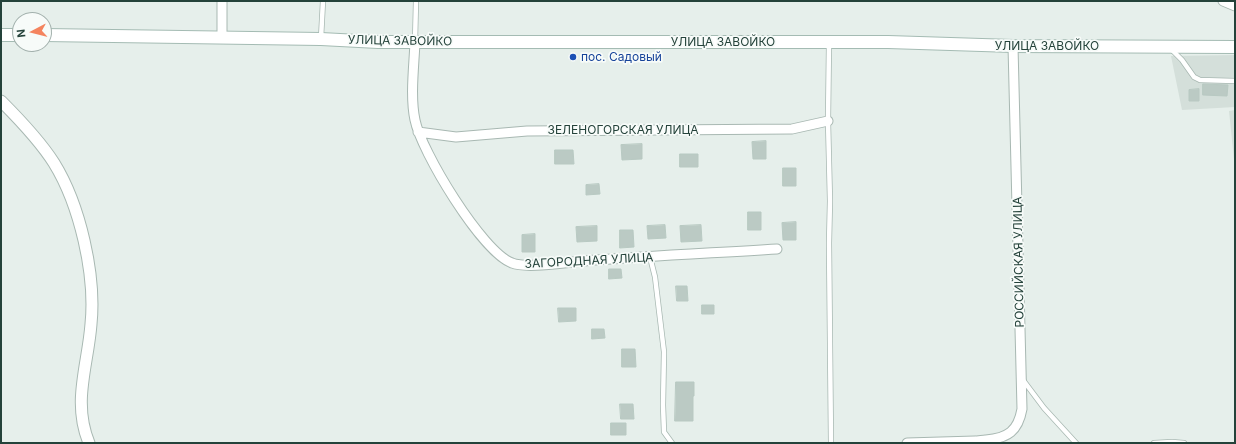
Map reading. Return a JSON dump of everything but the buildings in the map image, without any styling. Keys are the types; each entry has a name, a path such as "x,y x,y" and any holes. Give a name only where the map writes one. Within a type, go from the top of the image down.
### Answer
{"main road":[{"path":"1,35 12,35"},
{"name":"УЛИЦА ЗАВОЙКО","path":"52,35 321,39 415,42 888,42 1013,46 1235,47"}],"street":[{"path":"222,1 222,38"},
{"path":"1223,1 1235,6"},
{"name":"ЗАГОРОДНАЯ УЛИЦА","path":"415,42 414,112 418,132 423,145 457,204 493,249 511,263 528,265 777,249"},
{"name":"РОССИЙСКАЯ УЛИЦА","path":"907,443 973,442 1002,438 1013,430 1018,422 1022,409 1013,46"},
{"path":"1,101 42,146 54,163 70,195 82,234 89,271 92,308 92,324 80,404 81,419 86,440"},
{"name":"ЗЕЛЕНОГОРСКАЯ УЛИЦА","path":"418,132 456,137 527,131 792,129 828,121"}],"lane":[{"path":"321,39 323,1"},
{"path":"415,42 416,1"},
{"path":"830,43 828,121 830,200 831,443"},
{"path":"1168,46 1182,60 1194,77 1200,80 1235,81"},
{"path":"650,257 655,277 664,352 664,432 672,443"},
{"path":"1022,378 1044,408 1076,443"},
{"path":"1154,443 1184,443"}],"shaded area":[{"path":"1235,55 1235,107 1182,110 1171,56"},
{"path":"1235,110 1235,169 1229,111"}],"place":[{"name":"пос. Садовый","path":"573,57"}]}
